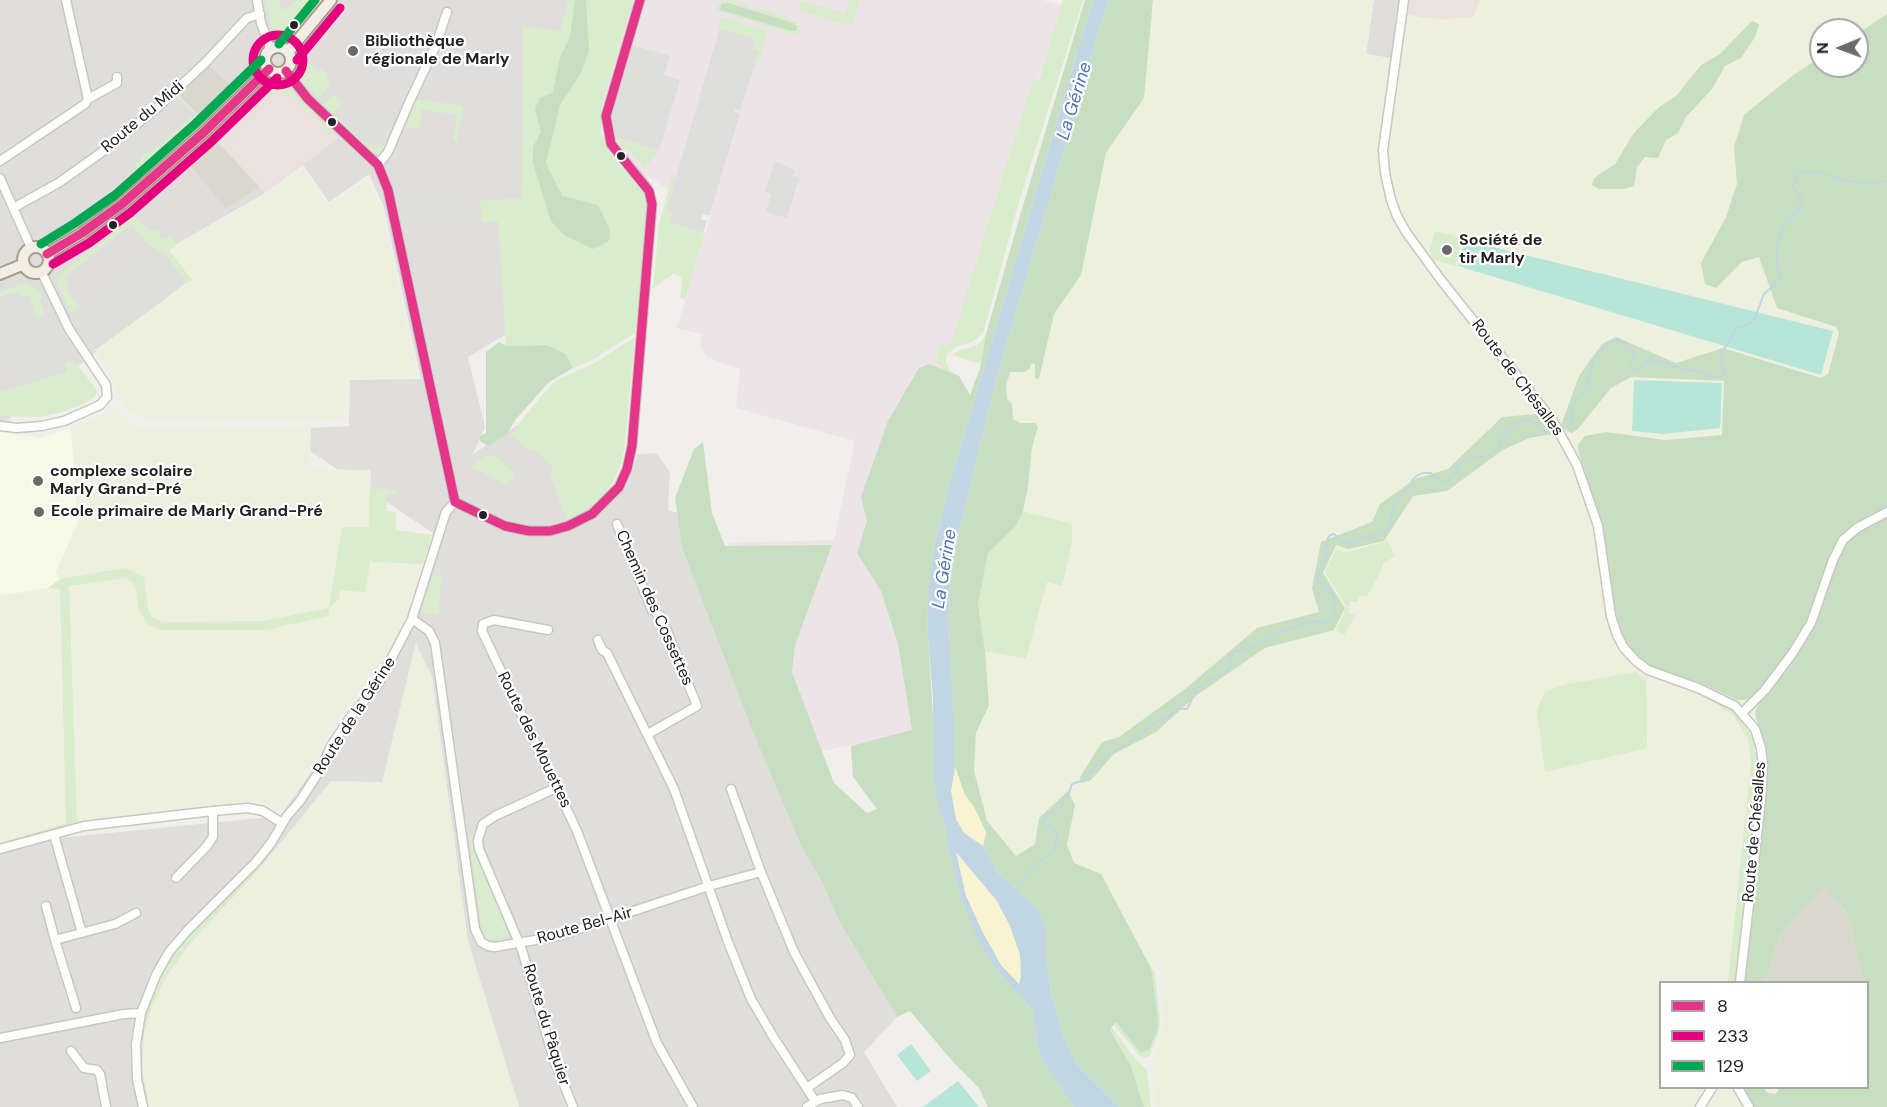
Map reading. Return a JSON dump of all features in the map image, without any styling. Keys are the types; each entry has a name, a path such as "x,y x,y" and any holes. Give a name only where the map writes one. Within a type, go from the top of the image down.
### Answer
{"main road":[{"path":"288,52 331,0"},
{"path":"282,48 288,52 291,64 286,71 277,73 269,69 266,59 271,50 282,48"},
{"path":"47,254 82,233 122,204 203,134 269,69"},
{"path":"32,248 42,249 47,254 48,264 41,271 33,272 24,264 23,256 32,248"},
{"path":"0,274 24,264"}],"street":[{"path":"66,0 88,99"},
{"path":"257,0 271,50"},
{"path":"286,71 308,99 378,165 392,204 455,502 506,526 529,531 550,531 568,526 592,514 619,487 627,469 632,446 652,204 649,191 611,144 606,116 640,0"},
{"name":"Route de Chésalles","path":"1404,0 1383,150 1391,200 1406,232 1553,421 1577,465 1598,526 1611,616 1624,648 1648,670 1717,696 1735,706 1755,729 1763,765 1761,800 1740,981"},
{"path":"378,165 388,152 436,45 447,12"},
{"name":"Route du Midi","path":"15,207 60,182 102,152 164,101 205,63 247,18 260,14"},
{"path":"0,161 85,104 88,99 117,83 117,77"},
{"path":"0,178 32,248"},
{"path":"0,426 17,428 64,421 100,405 107,397 106,385 69,329 41,271"},
{"name":"Route de la Gérine","path":"143,1107 137,1079 136,1057 141,1012 153,981 169,952 256,862 271,843 282,823 300,801 322,767 332,746 352,715 377,686 412,619 446,512 455,502"},
{"path":"1742,713 1765,690 1792,654 1811,623 1833,560 1843,540 1857,528 1887,512"},
{"name":"Chemin des Cossettes","path":"617,524 652,610 661,615 697,706 648,734"},
{"name":"Route Bel-Air","path":"412,619 429,631 435,643 475,929 477,936 488,946 558,936 709,886 761,872"},
{"name":"Route des Mouettes","path":"548,630 494,620 483,624 482,631 577,831 636,993 657,1043 693,1107"},
{"path":"598,640 648,734 674,789 732,951 752,999 815,1101"},
{"name":"Route du Pâquier","path":"558,787 495,816 483,824 478,835 479,849 519,943 554,1060 573,1107"},
{"path":"731,789 761,872 794,952 830,1018 845,1040 850,1055 843,1063 807,1088"},
{"path":"0,849 84,826 213,811 248,808 263,811 282,823"},
{"path":"176,878 213,837 213,811"},
{"path":"54,835 82,933"},
{"path":"46,906 76,1008"},
{"path":"56,940 114,924 136,913"},
{"path":"0,1038 141,1012"},
{"path":"71,1051 84,1068 97,1070 100,1074 106,1107"},
{"path":"1700,1107 1711,1089"},
{"path":"1738,1089 1749,1107"},
{"path":"807,1107 815,1101 847,1095 858,1107"}],"shaded area":[{"path":"0,0 570,0 505,335 468,357 485,427 473,454 535,414 568,502 612,503 627,485 638,454 656,453 670,472 668,510 677,513 682,548 754,735 802,848 821,880 840,923 897,1017 864,1052 897,1107 519,1107 468,941 432,677 416,644 382,782 331,782 274,851 185,944 148,1107 0,1107 0,844 280,816 374,683 411,617 433,533 310,451 310,428 349,426 350,380 421,379 384,207 369,174 329,202 303,165 265,193 168,249 191,279 0,426"},
{"path":"631,0 1042,0 1062,5 1038,80 1033,79 951,343 941,345 936,363 942,367 909,484 914,732 819,752 761,625 727,543 834,540 855,441 736,408 740,369 708,358 700,346 702,334 677,328 711,215 605,151 600,102"},
{"path":"1153,0 1374,0 1366,54 1396,59 1403,14 1440,20 1473,17 1480,0 1887,0 1887,14 1869,26 1869,18 1809,18 1809,65 1792,76 1734,147 1737,184 1726,217 1701,263 1716,288 1742,262 1759,257 1777,308 1836,327 1839,333 1828,374 1821,378 1723,348 1676,363 1616,338 1578,429 1611,388 1631,377 1724,381 1722,435 1665,440 1606,432 1581,462 1601,522 1615,617 1674,675 1701,683 1760,689 1766,694 1758,725 1766,746 1768,764 1766,800 1743,981 1659,981 1659,1089 1742,1089 1753,1107 1155,1107 1152,1067 1164,1020 1160,986 1161,971 1154,965 1151,968 1101,874 1074,864 1067,845 1075,805 1039,818 1035,844 1016,856 987,821 974,771 976,733 989,704 985,651 1026,659 1047,582 1062,585 1071,524 1023,511 1032,448 1038,426 1035,423 1020,423 1013,419 1013,410 1007,399 1006,386 1010,372 1031,363 1035,363 1035,378 1039,379 1054,314 1081,275 1106,153 1144,98","holes":["1752,21 1741,58 1725,66 1712,89 1686,117 1678,133 1666,140 1658,158 1645,157 1637,167 1633,186 1624,189 1599,189 1592,185 1594,178 1615,164 1659,107 1676,96 1701,65 1720,54","1502,417 1554,434 1529,438 1503,450 1447,491 1413,496 1384,541 1336,545 1323,573 1345,607 1334,630 1265,648 1197,695 1156,732 1114,754 1102,742 1119,737 1185,689 1257,628 1320,612 1312,588 1321,542 1372,522 1380,504 1415,479 1448,469"]},
{"path":"1374,0 1404,0 1396,59 1366,54"},
{"path":"1404,0 1480,0 1474,17 1440,20 1403,14"},
{"path":"720,28 756,39 759,51 740,111 735,109 734,112 740,114 709,216 703,214 701,219 707,221 703,233 669,223 666,211"},
{"path":"632,45 670,56 664,75 680,80 659,150 615,137 611,120"},
{"path":"207,64 231,86 201,116 176,92"},
{"path":"276,86 283,87 339,138 265,193 218,141"},
{"path":"347,96 371,120 367,125 372,120 375,122 374,130 378,124 386,128 378,142 380,144 377,149 359,138 334,113"},
{"path":"214,139 259,187 226,209 187,161"},
{"path":"775,161 795,170 793,176 799,178 787,218 766,212 771,194 765,192"},
{"path":"304,168 328,206 367,180 382,209 417,377 346,378 345,421 149,421 138,417 128,408 95,350 192,280 169,249 266,194"},
{"path":"453,191 454,203 471,202 473,221 402,226 400,194"},
{"path":"151,245 161,249 186,281 102,341 91,320 86,323 79,314 110,292 108,287 142,259"},
{"path":"18,290 23,295 29,295 40,326 50,322 68,372 21,387 0,323 0,297"},
{"path":"113,407 126,419 144,430 311,427 310,469 371,470 369,528 342,527 329,607 340,590 370,562 423,564 415,596 400,632 375,678 350,703 326,739 315,763 281,810 251,802 77,822 69,586 126,578 135,585 139,610 147,624 266,630 329,609 264,621 164,622 153,618 148,610 144,577 124,568 60,579 56,572 78,523 71,428 99,417"},
{"name":"complexe scolaire Marly Grand-Pré","path":"71,428 78,523 56,572 60,579 48,588 0,596 0,432 40,438"},
{"path":"60,588 66,824 0,843 0,596"},
{"path":"416,643 432,677 468,941 519,1107 148,1107 141,1070 143,1035 150,1008 164,975 185,944 274,851 331,781 382,782"},
{"path":"1825,884 1844,909 1851,923 1864,981 1765,981 1780,934"}],"green space":[{"path":"264,0 279,0 281,8 285,10 297,0 317,0 284,37 280,38 273,31"},
{"path":"568,0 633,0 602,103 601,133 614,158 639,185 647,206 636,332 594,359 573,368 566,354 547,345 506,346 498,221 482,222 480,201 522,198 523,26 560,31"},
{"path":"575,0 586,0 589,50 581,73 560,105 546,163 562,196 598,205 610,230 609,241 593,249 564,235 551,221 533,163 533,147 541,132 535,109 540,98 553,92 560,57 570,37"},
{"path":"725,0 732,0 749,5 756,10 757,8 786,17 795,21 801,29 800,32 795,35 715,10"},
{"path":"849,0 860,0 852,26 798,10 801,1 845,13"},
{"path":"1063,0 1083,0 1017,208 984,330 972,342 958,346 947,354 946,362 950,370 959,376 941,369 942,367 936,363 941,345 951,343 1033,79 1039,80"},
{"path":"1085,0 1093,0 950,482 934,547 927,601 939,812 947,829 947,844 961,898 976,935 996,969 1032,1010 1038,1049 1050,1073 1074,1107 988,1107 979,1088 954,1063 910,1011 897,1017 840,923 821,880 802,848 754,735 682,548 675,498 694,449 703,442 712,513 725,546 832,545 795,645 792,672 834,783 867,813 877,809 853,777 851,746 912,730 898,644 881,591 857,553 867,521 861,497 888,421 919,368 929,364 959,376 970,395 980,368 986,334 1022,209"},
{"path":"1108,0 1153,0 1144,98 1106,153 1081,275 1054,314 1039,379 1035,378 1035,364 1031,363 1030,368 1025,372 1010,372 1006,386 1007,399 1012,404 1013,419 1020,423 1035,423 1038,426 1032,448 1023,511 1016,526 988,553 978,604 985,651 989,705 976,733 974,771 987,821 1016,856 1035,844 1039,818 1068,791 1075,805 1067,845 1074,863 1101,874 1151,968 1158,1028 1149,1050 1140,1052 1116,1022 1110,1030 1131,1066 1144,1107 1120,1107 1077,1065 1064,1038 1051,993 1046,958 1046,932 1036,907 998,873 983,846 986,832 964,793 955,767 949,624 950,578 959,531 996,380"},
{"path":"728,3 793,23 797,27 796,31 720,10 722,4"},
{"path":"1887,14 1887,1107 1753,1107 1742,1089 1764,1089 1768,1093 1775,1094 1779,1089 1869,1089 1869,981 1864,981 1851,923 1844,909 1825,885 1780,934 1765,981 1743,981 1766,800 1768,764 1766,746 1755,713 1766,694 1760,689 1752,697 1737,700 1701,683 1650,666 1628,646 1615,617 1601,522 1578,445 1585,436 1606,432 1665,440 1722,435 1724,381 1631,377 1611,388 1578,429 1572,433 1561,425 1579,376 1602,344 1616,337 1676,363 1723,348 1821,378 1828,374 1839,333 1836,327 1777,308 1759,257 1742,262 1716,288 1705,284 1701,263 1726,217 1737,184 1734,147 1744,115 1809,65 1809,78 1869,78 1869,26"},
{"path":"721,17 768,31 756,70 753,69 758,51 752,49 755,39 717,28"},
{"path":"1752,21 1759,24 1755,37 1741,58 1725,66 1712,89 1686,117 1678,133 1666,140 1658,158 1645,157 1637,167 1634,186 1624,189 1599,189 1592,185 1594,178 1615,164 1634,133 1659,107 1676,96 1701,65 1720,54"},
{"path":"304,46 308,49 304,58 317,71 323,69 331,83 318,99 302,81 297,68 300,52"},
{"path":"278,83 288,87 334,132 329,134 325,130 327,128 292,96 290,98 279,92 269,95 269,85"},
{"path":"224,90 230,93 126,181 125,179 137,168 134,164 141,159 141,156 158,146 194,117 193,113 176,97 178,95 199,116"},
{"path":"333,94 343,103 334,113 359,138 377,149 380,144 384,146 389,135 392,136 384,150 378,153 370,152 322,106"},
{"path":"416,99 463,106 457,141 453,140 457,115 422,109 419,128 403,127"},
{"path":"615,137 659,150 645,168 626,148 624,149"},
{"path":"672,177 676,178 666,211 672,213 669,223 705,234 685,300 680,298 682,282 681,277 677,275 673,274 653,288 659,224"},
{"path":"130,213 150,230 159,231 161,240 171,236 177,245 169,250 192,280 187,284 161,249 157,252 151,245 149,246 132,224 64,278 69,285 66,288 80,307 71,314 57,283 61,273 114,233 112,229"},
{"path":"1435,231 1463,238 1455,266 1433,259 1430,250"},
{"path":"1465,240 1833,331 1821,375 1458,266"},
{"path":"26,283 38,290 42,298 39,300 45,313 37,320 29,295 20,296 18,291 0,297 1,291"},
{"path":"986,334 980,364 952,355 975,346"},
{"path":"635,337 621,464 613,482 602,497 567,521 549,473 554,468 535,449 531,452 511,435 551,385 595,363"},
{"path":"499,342 506,346 547,345 566,354 573,368 549,382 516,419 507,434 488,446 481,442 479,437 486,433 486,352"},
{"path":"74,360 95,388 97,392 94,397 63,412 39,417 0,416 0,392 67,372 65,363"},
{"path":"1634,380 1722,383 1720,428 1663,434 1632,431"},
{"path":"1538,414 1554,434 1529,438 1503,450 1447,491 1413,496 1384,541 1348,549 1336,545 1323,573 1345,608 1334,630 1265,648 1197,695 1156,732 1114,754 1090,781 1081,783 1080,777 1102,742 1119,737 1185,689 1257,628 1319,612 1312,588 1321,542 1372,522 1380,504 1415,479 1448,469 1502,417"},
{"path":"486,456 497,457 516,475 508,484 473,468 474,463"},
{"path":"370,488 398,490 397,494 387,494 386,511 396,512 396,530 432,535 423,564 370,562 365,592 340,590 339,599 329,608 342,527 369,527"},
{"path":"1023,511 1072,524 1072,543 1062,586 1047,582 1026,659 985,651 978,604 988,553 1016,526"},
{"path":"1387,541 1396,556 1383,563 1367,596 1360,596 1357,602 1350,601 1348,613 1356,616 1344,635 1336,631 1347,607 1325,573 1336,549 1345,553"},
{"path":"125,568 144,577 148,610 153,618 164,622 264,621 329,608 328,616 266,630 160,630 148,624 139,610 135,585 126,578 69,586 77,822 0,846 0,843 66,823 60,589 48,588 60,579"},
{"path":"436,575 443,577 439,614 427,613 425,618 422,610 432,577"},
{"path":"1636,672 1646,680 1647,748 1545,772 1537,710 1545,692 1563,685"},
{"path":"1706,695 1729,707 1738,716 1751,735 1758,762 1757,798 1736,981 1728,981 1751,763 1748,739 1734,716"},
{"path":"469,836 475,836 476,852 510,931 499,940 487,938 481,925"},
{"path":"268,855 267,860 188,946 166,977 151,1009 144,1035 142,1070 149,1107 146,1107 140,1070 140,1035 151,996 160,975 171,956"},
{"path":"1151,968 1155,973 1160,1019 1159,1031 1150,1056 1144,1058 1114,1025 1116,1022 1140,1051 1157,1011"},
{"path":"1112,1028 1147,1070 1151,1107 1144,1107 1131,1066 1110,1030"},
{"path":"911,1044 931,1071 917,1081 897,1055"},
{"path":"958,1081 979,1107 923,1107"}],"sand":[{"path":"955,767 964,793 986,832 983,846 964,833 956,819 951,791"},
{"path":"955,851 997,901 1010,926 1020,955 1019,984 1001,965 982,931 966,896"}],"water":[{"name":"La Gérine","path":"1093,0 1108,0 996,380 959,531 950,578 949,624 955,752 951,791 956,819 964,833 983,846 998,873 1036,907 1046,932 1046,958 1051,993 1064,1038 1077,1065 1120,1107 1074,1107 1050,1073 1038,1049 1032,1010 996,969 976,936 961,898 947,844 947,829 939,812 933,770 933,698 927,601 934,547 950,482","holes":["956,852 997,901 1010,926 1020,955 1019,984 1001,965 982,931 966,896"]}],"waterway":[{"path":"1561,429 1566,428 1572,420 1572,406 1575,399 1587,388 1594,359 1608,343 1618,340 1626,343 1632,349 1634,355 1631,370 1637,371 1646,362 1654,361 1681,369 1698,371 1713,377 1722,377 1723,351 1737,328 1748,325 1754,320 1764,294 1780,276 1776,254 1782,229 1798,211 1802,198 1792,186 1799,173 1820,172 1839,179 1866,184 1887,181"},
{"path":"1017,891 1032,868 1051,855 1055,849 1057,835 1054,829 1043,824 1044,820 1047,815 1060,807 1068,796 1072,784 1084,780 1102,759 1137,738 1151,725 1168,717 1177,709 1187,709 1198,688 1206,681 1225,674 1229,669 1234,652 1253,647 1280,631 1311,621 1328,623 1333,617 1335,601 1332,592 1319,582 1318,576 1326,558 1330,535 1334,534 1343,542 1351,543 1382,532 1389,527 1394,505 1415,477 1422,473 1431,473 1439,480 1446,481 1452,478 1461,462 1471,458 1486,457 1497,450 1503,438 1517,422 1525,419 1532,421 1544,431 1551,433 1556,431"}],"transit line":[{"name":"129","path":"279,44 315,0"},
{"name":"8","path":"455,502 505,526 529,531 550,531 568,526 592,514 619,487 627,469 632,446 652,204 649,191 611,144 606,116 640,0"},
{"name":"233","path":"297,60 340,8"},
{"name":"233","path":"278,35 296,42 303,60 296,78 278,85 260,78 253,60 260,42 278,35"},
{"name":"129","path":"41,244 115,195 195,124 261,60"},
{"name":"8","path":"47,254 82,233 122,204 203,133 269,69"},
{"name":"8","path":"286,71 308,99 378,165 388,190 455,502"},
{"name":"233","path":"53,264 89,243 130,213 211,142 277,78"}],"place":[{"name":"Bibliothèque régionale de Marly","path":"353,51"},
{"name":"Société de tir Marly","path":"1447,250"},
{"name":"complexe scolaire Marly Grand-Pré","path":"38,481"},
{"name":"Ecole primaire de Marly Grand-Pré","path":"39,512"}]}
